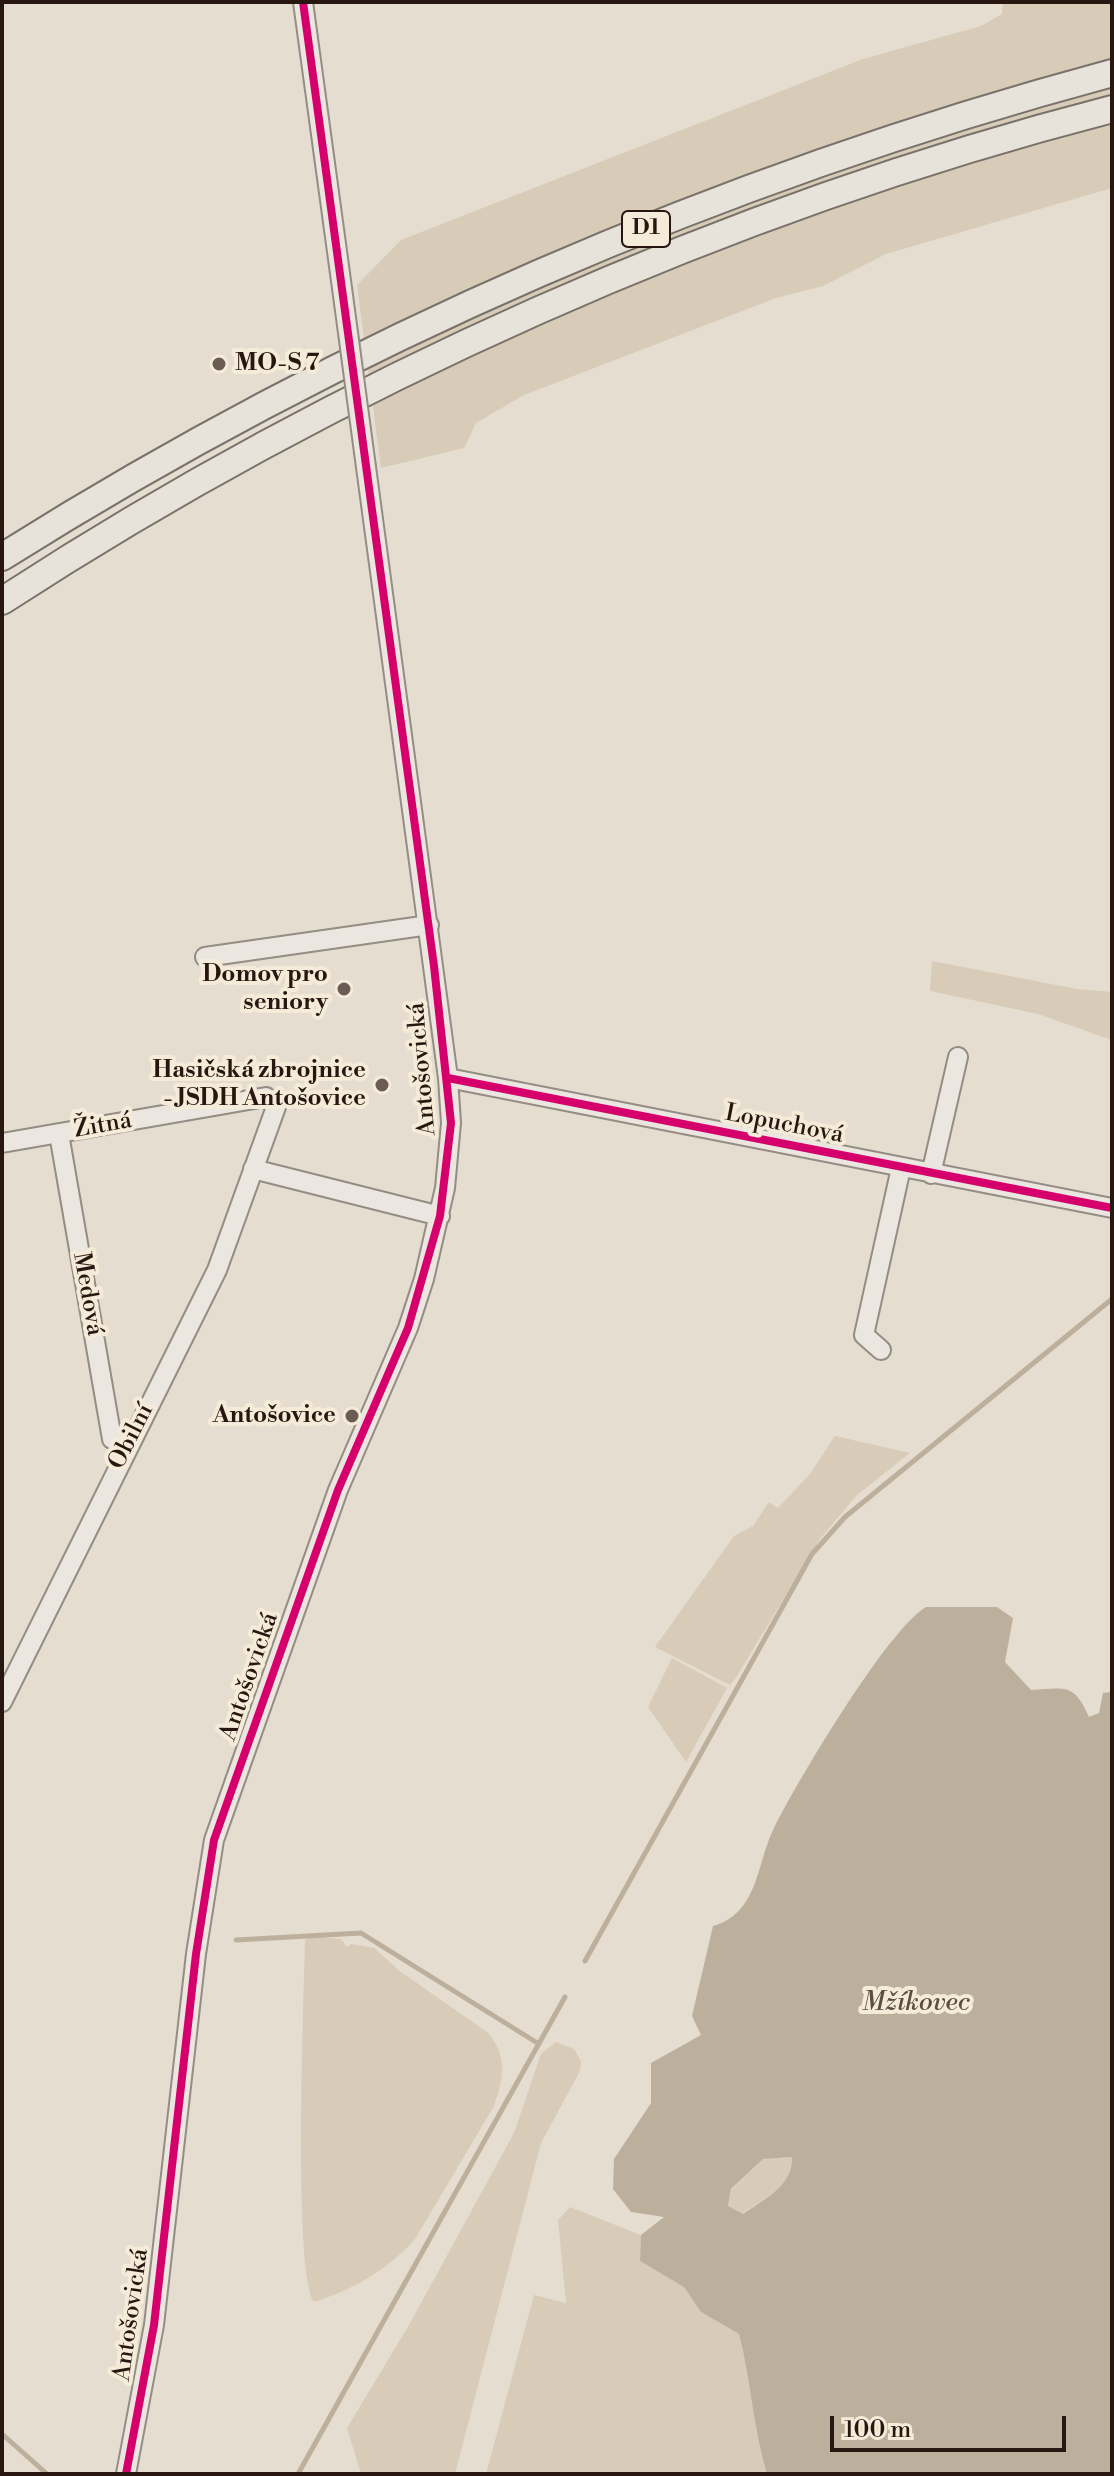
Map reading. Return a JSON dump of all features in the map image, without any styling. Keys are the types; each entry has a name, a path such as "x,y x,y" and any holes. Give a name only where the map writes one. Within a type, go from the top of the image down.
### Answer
{"highway":[{"name":"D1","path":"2,557 157,465 312,380 571,259 859,149 1112,73"},
{"name":"D1","path":"2,601 115,530 291,431 516,322 743,228 938,160 1112,109"}],"street":[{"name":"Antošovická","path":"126,2474 154,2325 196,1954 214,1840 338,1490 408,1328 440,1216 450,1148 448,1078 428,918 303,2"},
{"path":"205,957 428,918"},
{"path":"931,1174 958,1057"},
{"name":"Lopuchová","path":"448,1078 1112,1208"},
{"name":"Žitná","path":"2,1143 266,1097 276,1107 253,1169"},
{"name":"Medová","path":"59,1134 112,1439 126,1447"},
{"path":"881,1350 864,1335 901,1168"},
{"path":"253,1169 440,1216"},
{"name":"Obilní","path":"2,1702 126,1447 217,1270 253,1169"}],"shaded area":[{"path":"1003,2 1112,2 1112,188 886,254 823,286 776,298 524,395 476,423 464,448 381,468 357,285 401,240 863,59 981,26 1002,14"},
{"path":"932,961 1077,989 1112,992 1112,1040 1038,1014 930,991"},
{"path":"835,1436 910,1453 857,1495 820,1539 730,1685 655,1647 734,1536 753,1526 769,1502 778,1508 810,1474"},
{"path":"672,1658 727,1688 686,1762 648,1707"},
{"path":"310,1937 341,1939 347,1947 351,1944 374,1948 401,1972 487,2032 498,2049 502,2067 494,2106 415,2239 369,2278 314,2302 308,2279 302,2188 305,1940"},
{"path":"556,2042 574,2049 581,2061 580,2071 541,2143 455,2474 361,2474 347,2428 409,2325 514,2133 541,2054"},
{"path":"792,2157 791,2167 782,2184 767,2197 742,2214 728,2206 731,2190 763,2159"},
{"path":"570,2207 641,2235 640,2261 685,2287 701,2312 739,2334 767,2474 486,2474 534,2295 566,2303 558,2220"}],"water":[{"name":"Mžíkovec","path":"926,1607 997,1607 1013,1618 1005,1662 1031,1690 1068,1690 1079,1698 1089,1717 1099,1713 1103,1693 1112,1692 1112,2474 767,2474 739,2334 701,2312 684,2287 640,2261 641,2235 664,2217 631,2212 613,2189 614,2159 651,2103 651,2063 701,2035 692,2016 713,1926 728,1920 748,1899 774,1828 802,1777 867,1675 909,1621","holes":["792,2157 791,2167 776,2191 743,2214 728,2206 731,2189 763,2159"]}],"waterway":[{"path":"585,1961 812,1554 845,1517 1112,1299"},
{"path":"236,1940 361,1933 539,2044"},
{"path":"298,2474 565,1997"},
{"path":"2,2434 47,2474"}],"cycle path":[{"path":"126,2474 154,2325 196,1954 214,1840 338,1490 408,1328 440,1216 451,1123 434,966 303,2"},
{"path":"448,1078 1112,1208"}],"place":[{"name":"MO-S 7","path":"219,364"},
{"name":"Domov pro seniory","path":"344,989"},
{"name":"Hasičská zbrojnice - JSDH Antošovice","path":"382,1085"},
{"name":"Antošovice","path":"352,1416"}]}
